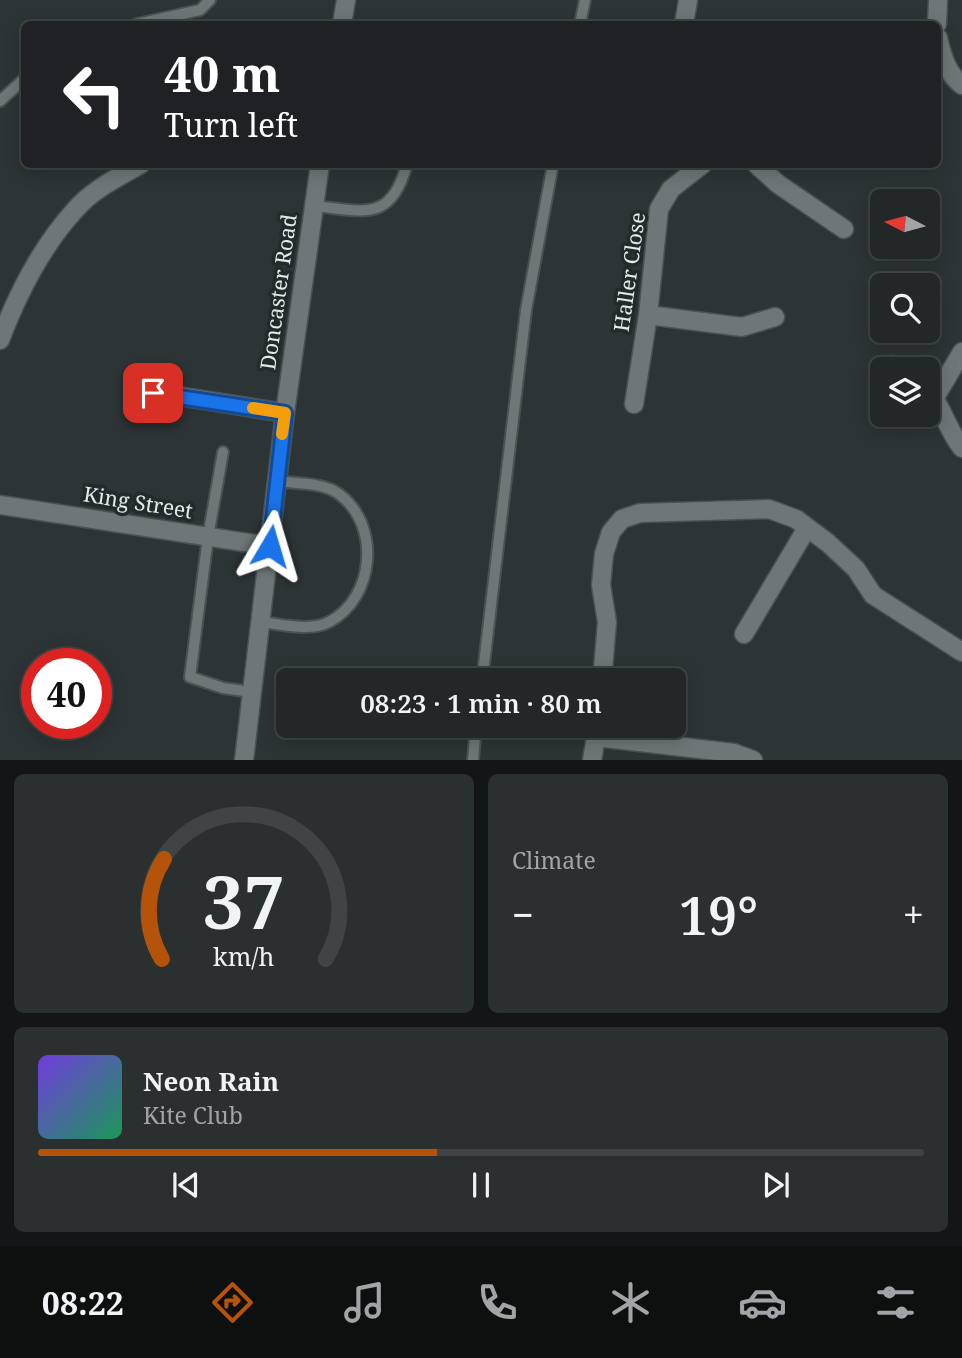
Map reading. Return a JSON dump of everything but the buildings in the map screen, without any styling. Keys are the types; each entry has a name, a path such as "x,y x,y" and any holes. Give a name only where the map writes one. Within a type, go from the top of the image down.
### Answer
{"street":[{"path":"342,21 346,0"},
{"path":"684,21 688,0"},
{"path":"937,21 938,0"},
{"path":"941,51 943,59 962,85"},
{"path":"0,340 28,275 75,209 108,183 134,168"},
{"name":"Doncaster Road","path":"244,760 285,413 319,168"},
{"name":"Haller Close","path":"634,404 648,315 659,209 671,189 699,168"},
{"path":"760,168 778,184 844,229"},
{"path":"648,315 742,327 775,317"},
{"path":"940,382 962,352"},
{"path":"153,393 285,413"},
{"path":"940,412 962,448"},
{"name":"King Street","path":"0,505 270,546"},
{"path":"603,668 607,622 601,585 604,554 611,532 622,519 640,513 769,509 796,519 856,569 873,595 962,652"},
{"path":"744,634 807,528"},
{"path":"592,760 596,738"},
{"path":"636,738 734,753 753,760"}],"lane":[{"path":"150,21 200,10 210,0"},
{"path":"581,21 585,0"},
{"path":"0,101 21,82"},
{"path":"314,206 351,210 380,208 390,203 401,186 406,168"},
{"path":"484,668 526,310 553,168"},
{"path":"222,452 190,677 223,688 252,692"},
{"path":"260,622 298,626 316,626 328,622 347,608 359,592 368,561 359,521 340,494 330,489 277,481"},
{"path":"473,760 475,738"}],"slow traffic":[{"path":"253,408 285,413 282,434"}],"route":[{"path":"153,393 285,413 270,546"}]}
